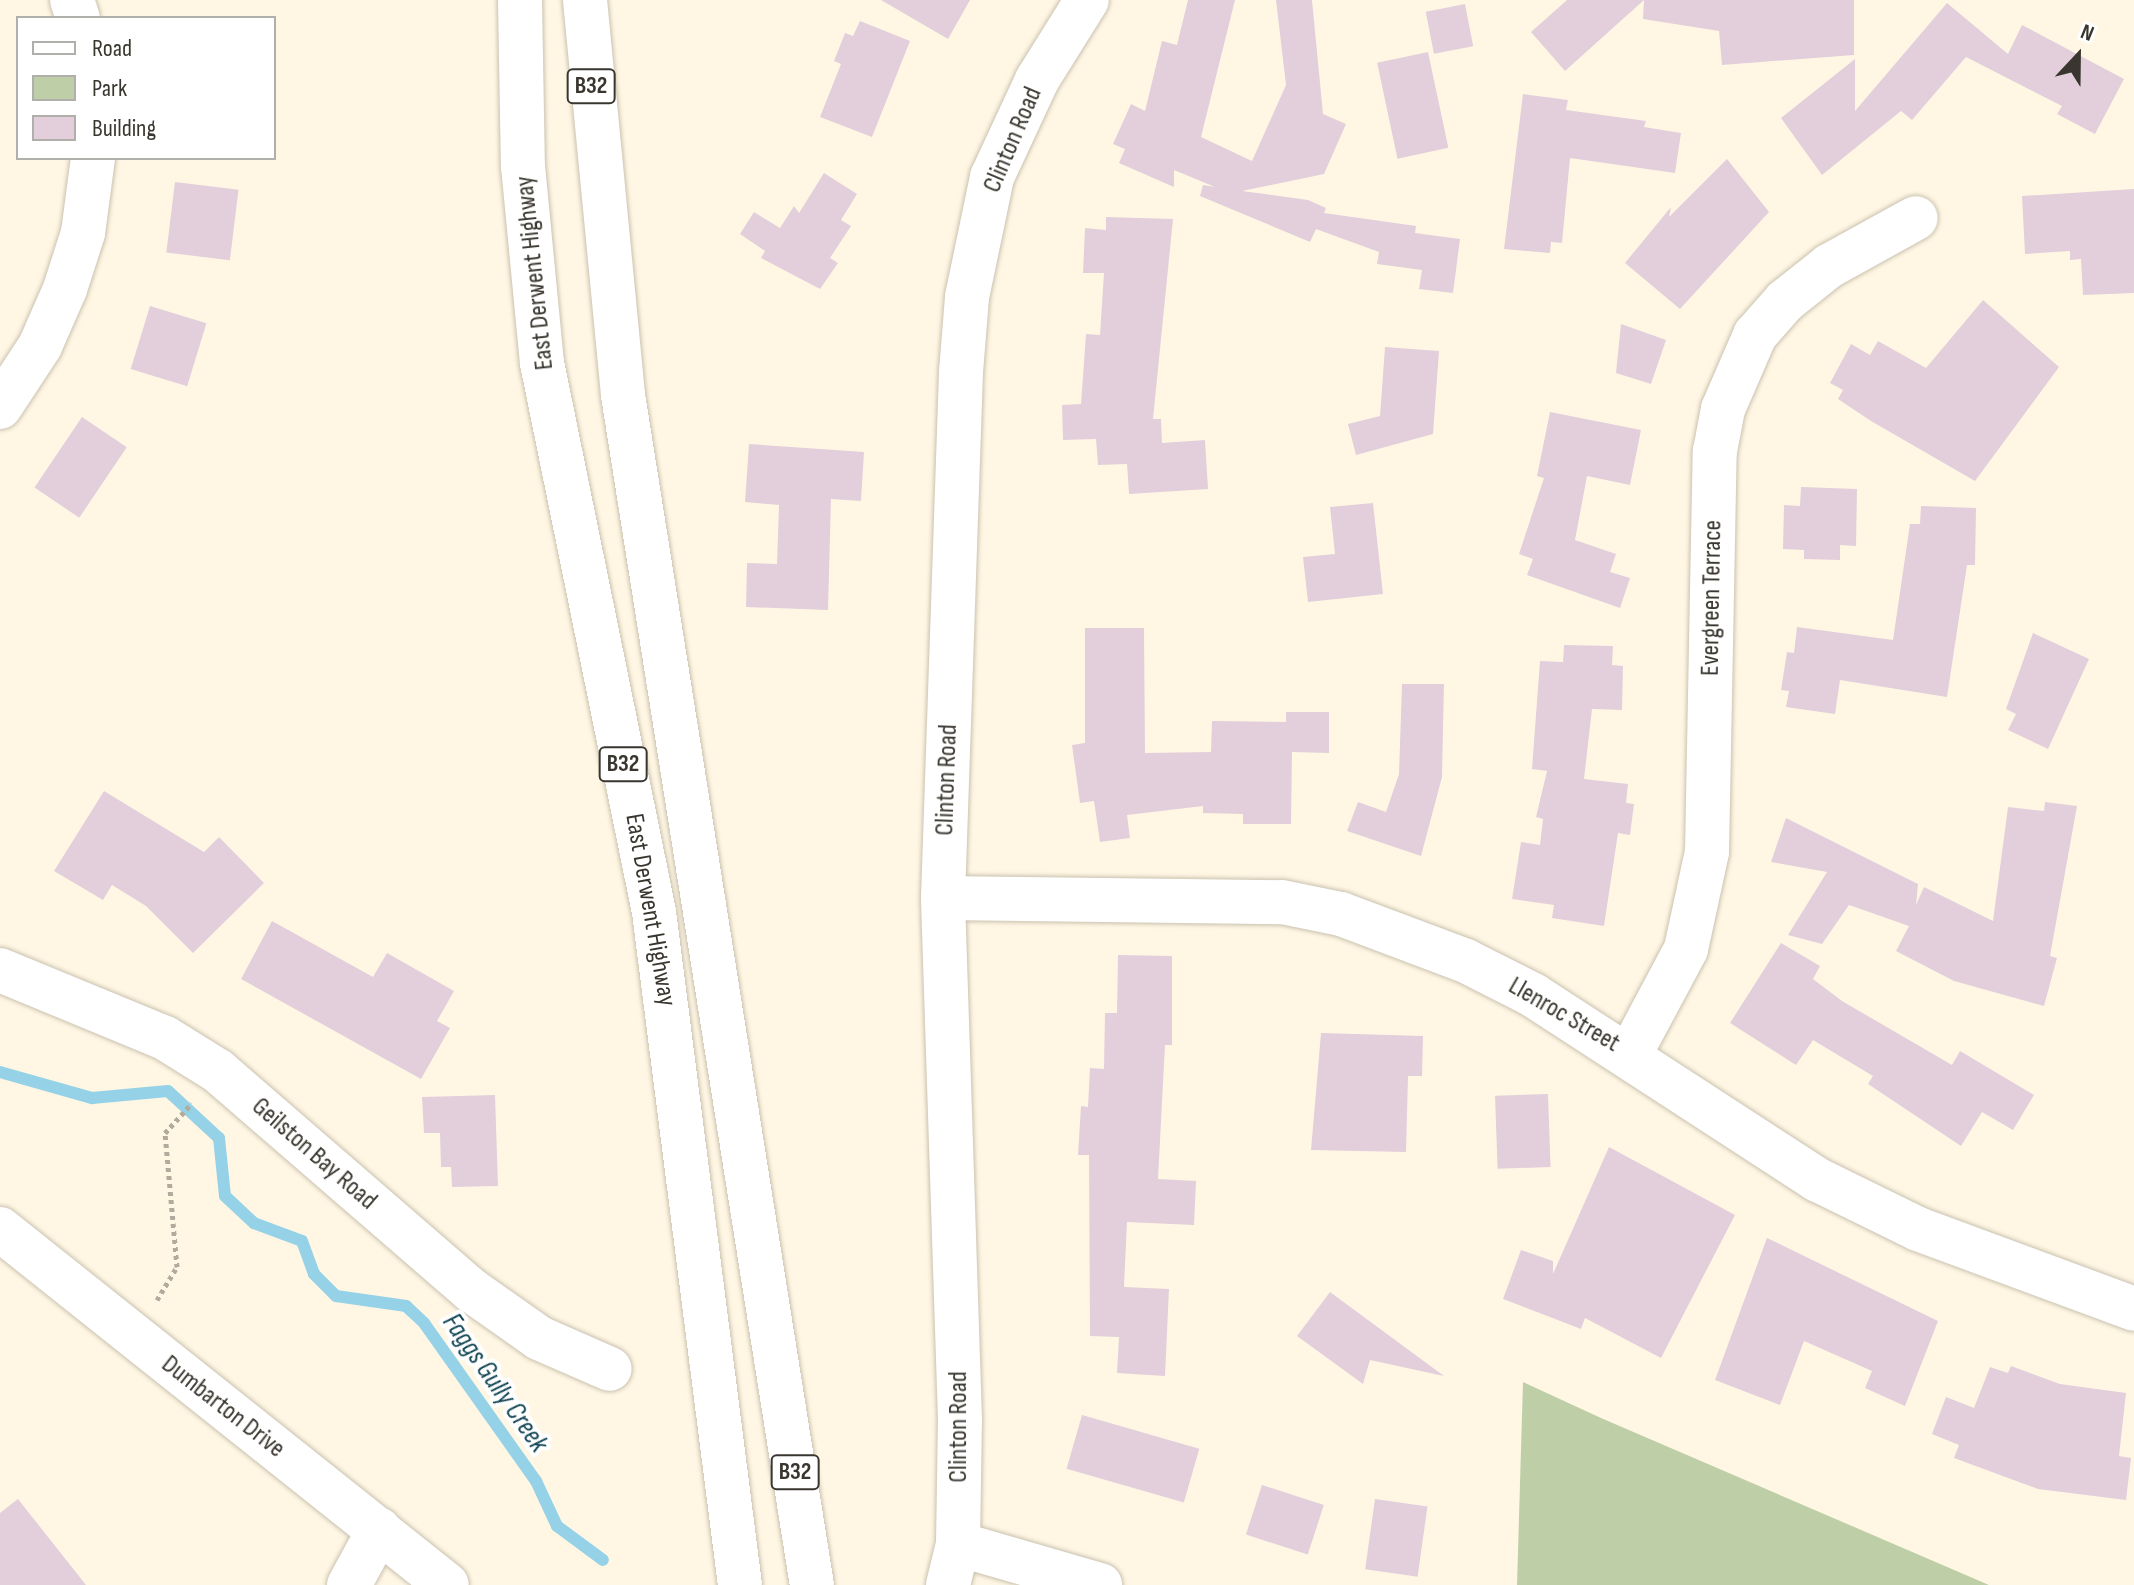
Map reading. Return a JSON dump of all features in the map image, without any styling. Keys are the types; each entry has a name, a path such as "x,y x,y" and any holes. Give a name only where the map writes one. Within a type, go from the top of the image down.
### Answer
{"street":[{"name":"East Derwent Highway","path":"520,0 523,166 542,363 654,912 740,1585"},
{"name":"East Derwent Highway","path":"585,0 623,395 812,1585"},
{"name":"Clinton Road","path":"953,1564 960,1420 943,898 967,297 997,165 1037,80 1087,0"},
{"path":"0,407 40,346 65,289 83,233 93,160"},
{"name":"Evergreen Terrace","path":"1630,1054 1686,949 1705,865 1715,451 1723,409 1755,335 1785,301 1829,266 1916,218"},
{"name":"Llenroc Street","path":"943,898 1282,902 1341,914 1466,961 1630,1054 1751,1141 1832,1187 1975,1252 2134,1309"},
{"name":"Geilston Bay Road","path":"0,970 165,1038 218,1071 471,1290 539,1338 610,1369"},
{"name":"Dumbarton Drive","path":"0,1229 447,1585"},
{"path":"349,1585 379,1530"},
{"path":"953,1564 1100,1585"}],"path":[{"path":"134,1336 177,1267 165,1133 200,1094"}],"green space":[{"path":"1523,1382 1601,1418 1989,1585 1517,1585"}],"building":[{"path":"881,0 970,0 948,39"},
{"path":"1188,0 1235,0 1201,137 1252,161 1286,85 1276,0 1312,0 1323,114 1346,124 1324,174 1242,191 1308,200 1326,208 1324,213 1416,226 1415,233 1460,239 1453,293 1419,289 1422,270 1377,264 1379,252 1316,229 1310,242 1200,196 1203,185 1215,187 1174,170 1174,187 1119,163 1125,149 1113,144 1131,104 1145,111 1162,41 1177,45"},
{"path":"1567,0 1644,0 1565,71 1531,32"},
{"path":"1644,0 1854,0 1854,55 1722,65 1719,31 1643,19"},
{"path":"1947,3 2008,54 2022,25 2124,79 2095,134 2057,114 2062,106 1966,57 1912,120 1901,111 1822,175 1781,118 1855,59 1855,111"},
{"path":"1465,4 1473,46 1434,54 1426,12"},
{"path":"860,21 910,41 872,137 820,117 841,64 834,61 845,33 853,36"},
{"path":"1428,52 1448,148 1398,159 1377,63"},
{"path":"1523,94 1568,100 1566,110 1646,121 1644,127 1681,133 1675,173 1570,158 1562,243 1551,242 1550,253 1504,249"},
{"path":"1727,159 1769,212 1680,309 1625,263 1671,207 1669,217"},
{"path":"824,173 857,194 841,220 851,226 830,258 838,263 820,289 761,258 765,251 740,234 754,212 780,228 794,206 799,213"},
{"path":"175,182 239,190 230,260 166,252"},
{"path":"2134,189 2134,293 2083,295 2081,259 2070,260 2070,251 2025,254 2022,196"},
{"path":"1106,217 1173,219 1153,419 1161,419 1162,443 1205,440 1208,489 1129,494 1127,464 1098,465 1096,439 1063,440 1062,405 1081,404 1086,334 1100,335 1104,273 1083,273 1085,228 1106,230"},
{"path":"1983,300 2059,367 1975,481 1838,399 1843,390 1830,383 1851,344 1870,355 1878,341 1926,368"},
{"path":"150,306 206,323 187,386 131,369"},
{"path":"1621,324 1666,340 1651,384 1616,373"},
{"path":"1385,347 1439,351 1433,434 1356,455 1348,424 1380,416"},
{"path":"1550,412 1641,430 1630,485 1587,476 1575,540 1616,554 1610,572 1630,578 1620,608 1527,575 1533,559 1519,554 1544,478 1537,476"},
{"path":"82,417 127,447 79,518 34,487"},
{"path":"749,444 864,452 861,501 831,499 828,610 746,607 747,563 777,564 779,505 745,502"},
{"path":"1801,487 1857,489 1856,546 1840,545 1840,560 1804,559 1804,550 1783,549 1784,505 1800,506"},
{"path":"1373,503 1383,594 1308,602 1303,557 1335,554 1330,507"},
{"path":"1921,506 1976,508 1975,565 1967,565 1947,697 1840,680 1835,714 1786,707 1789,691 1781,690 1787,652 1794,653 1797,627 1893,640 1910,524 1920,524"},
{"path":"1085,628 1144,628 1145,753 1211,752 1212,721 1286,722 1286,712 1329,712 1329,753 1292,752 1291,824 1243,824 1243,814 1203,813 1203,806 1127,815 1130,838 1100,842 1094,801 1080,803 1072,745 1085,743"},
{"path":"2033,633 2089,659 2048,749 2008,730 2016,714 2006,709"},
{"path":"1564,645 1613,646 1612,665 1623,666 1622,710 1592,709 1584,779 1628,784 1626,803 1634,804 1630,835 1618,833 1604,926 1552,918 1554,905 1512,899 1521,842 1540,845 1543,819 1536,817 1547,771 1532,769 1540,661 1563,662"},
{"path":"1402,684 1444,684 1442,777 1421,856 1347,831 1358,802 1386,812 1399,774"},
{"path":"104,791 204,852 219,837 264,883 193,953 146,906 112,885 103,900 54,871"},
{"path":"2045,802 2077,806 2050,956 2057,958 2044,1006 1954,981 1896,951 1909,926 1849,905 1822,944 1788,935 1827,872 1771,862 1786,818 1918,884 1916,905 1924,887 1993,921 2008,807 2044,811"},
{"path":"272,921 373,977 387,953 454,991 437,1021 450,1028 421,1079 241,979"},
{"path":"1781,943 1820,966 1813,979 1842,1001 1952,1065 1960,1051 2034,1095 2013,1130 1982,1112 1961,1146 1868,1084 1873,1076 1813,1040 1796,1065 1730,1023"},
{"path":"1118,955 1172,956 1172,1045 1165,1045 1158,1179 1196,1181 1194,1225 1127,1222 1124,1287 1169,1289 1165,1376 1117,1373 1119,1337 1090,1336 1089,1155 1078,1155 1081,1106 1088,1107 1090,1068 1104,1069 1105,1013 1117,1013"},
{"path":"1321,1033 1423,1036 1422,1076 1408,1076 1406,1152 1311,1150"},
{"path":"1548,1094 1551,1167 1498,1169 1495,1096"},
{"path":"495,1095 498,1186 452,1187 451,1167 441,1167 440,1133 424,1133 422,1097"},
{"path":"1609,1147 1735,1215 1661,1358 1585,1318 1581,1329 1503,1299 1521,1250 1553,1261 1553,1274"},
{"path":"1767,1238 1938,1321 1905,1406 1865,1388 1872,1371 1804,1341 1780,1405 1715,1380"},
{"path":"1330,1292 1444,1376 1370,1360 1363,1384 1297,1336"},
{"path":"2011,1366 2060,1384 2126,1393 2119,1456 2131,1458 2126,1500 2038,1489 1954,1458 1959,1445 1932,1434 1946,1397 1974,1408 1990,1367 2008,1373"},
{"path":"1082,1415 1199,1449 1184,1502 1067,1469"},
{"path":"1262,1485 1324,1505 1308,1555 1246,1534"},
{"path":"18,1499 86,1585 0,1585 0,1513"},
{"path":"1375,1499 1427,1506 1418,1577 1365,1569"}],"waterway":[{"name":"Faggs Gully Creek","path":"0,1072 92,1098 168,1091 219,1138 225,1196 254,1223 302,1241 314,1274 336,1296 406,1306 424,1323 536,1481 557,1526 603,1560"}]}
